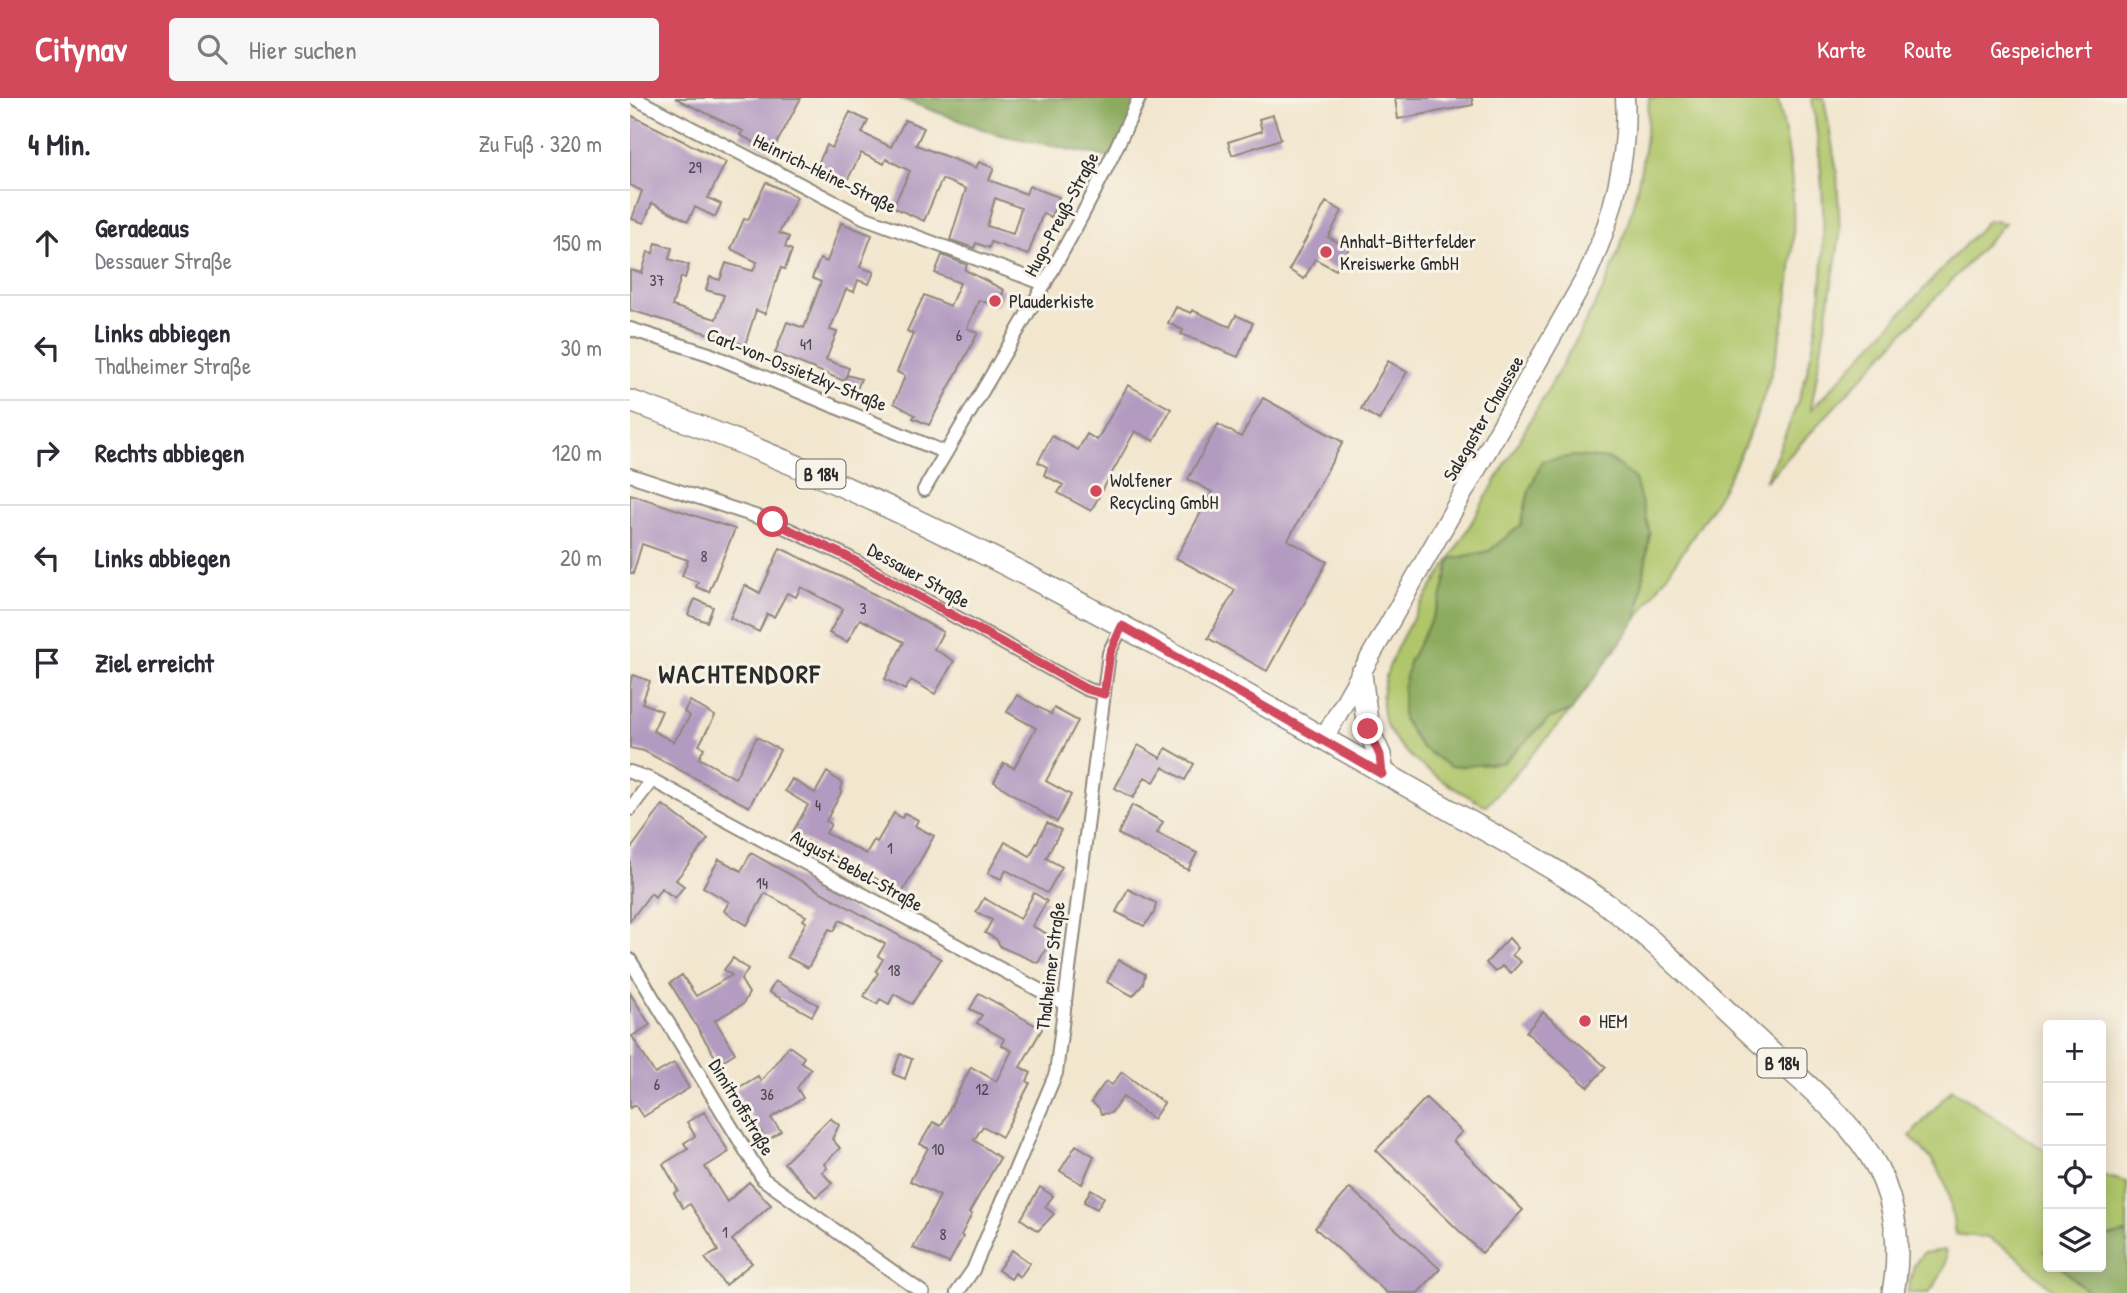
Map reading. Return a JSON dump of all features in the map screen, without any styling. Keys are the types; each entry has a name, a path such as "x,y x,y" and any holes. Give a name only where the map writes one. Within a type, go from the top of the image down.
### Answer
{"main road":[{"name":"Salegaster Chaussee","path":"1323,740 1587,275 1606,229 1621,169 1625,98"},
{"name":"B 184","path":"630,401 724,435 857,490 993,557 1122,626 1533,858 1627,920 1854,1133 1879,1172 1892,1208 1897,1243 1893,1293"},
{"path":"1361,674 1364,713 1368,731 1380,755 1382,774"}],"street":[{"name":"Heinrich-Heine-Straße","path":"634,98 863,217 1045,284"},
{"name":"Hugo-Preuß-Straße","path":"924,490 1045,284 1107,170 1139,98"},
{"name":"Carl-von-Ossietzky-Straße","path":"630,329 709,354 777,380 946,453"},
{"name":"Dessauer Straße","path":"630,475 773,522 844,555 1086,689 1104,694"},
{"name":"Thalheimer Straße","path":"957,1293 973,1270 1044,1107 1056,1073 1110,653 1122,626"},
{"name":"August-Bebel-Straße","path":"630,772 652,780 1065,1004"},
{"path":"630,808 652,780"},
{"name":"Dimitroffstraße","path":"630,960 763,1179 923,1293"}],"green space":[{"path":"899,98 1151,98 1117,159 996,134"},
{"path":"1649,98 1777,98 1788,148 1793,198 1793,249 1777,349 1763,398 1745,445 1722,490 1637,619 1650,533 1529,491 1521,525 1489,551 1451,559 1440,603 1409,662 1503,763 1550,718 1571,711 1486,806 1438,778 1406,752 1394,738 1385,722 1382,706 1384,686 1389,666 1409,624 1446,566 1606,284 1636,193 1645,146"},
{"path":"1812,98 1824,98 1837,172 1840,236 1811,410 1988,220 2005,223 1765,482 1804,383 1820,300 1823,199"},
{"path":"1574,456 1610,459 1635,479 1650,533 1637,619 1571,711 1550,718 1503,763 1450,767 1421,747 1403,719 1403,689 1409,662 1440,603 1451,559 1489,551 1521,525 1529,491 1542,461"},
{"path":"1952,1089 2043,1150 2043,1272 2066,1272 2089,1293 2056,1293 2013,1253 1988,1238 1955,1234 1943,1179 1931,1159 1910,1136"},
{"path":"2106,1176 2127,1182 2127,1233 2106,1237"},
{"path":"2127,1233 2127,1293 2089,1293 2066,1272 2106,1272 2106,1237"},
{"path":"1945,1250 1944,1267 1929,1293 1907,1293 1914,1265 1923,1253"}],"building":[{"path":"675,98 801,98 772,152 740,135 743,131"},
{"path":"1395,98 1472,98 1473,105 1398,119"},
{"path":"850,112 868,121 862,133 891,147 905,120 924,128 916,145 976,168 979,162 994,168 989,180 1026,194 1029,186 1059,197 1051,217 1043,213 1028,255 991,242 989,248 976,243 974,248 950,240 966,189 942,179 924,221 893,207 910,171 886,159 884,164 861,153 844,187 814,172 827,145 832,148","holes":["995,198 1021,208 1013,234 987,226"]},
{"path":"630,115 726,162 708,198 721,204 715,217 695,207 688,221 652,203 644,223 632,219 642,191 630,185"},
{"path":"1273,115 1281,139 1232,155 1228,142 1262,131 1259,119"},
{"path":"766,182 797,197 779,233 789,237 785,247 792,250 785,269 781,268 765,314 756,310 745,345 630,310 630,270 642,273 648,252 653,253 656,243 672,248 669,259 689,265 685,278 681,277 672,306 716,319 724,295 706,290 710,277 720,280 726,263 753,271 757,262 731,249 744,219 748,220"},
{"path":"1326,202 1342,211 1328,237 1349,248 1336,270 1315,259 1304,279 1289,270"},
{"path":"841,223 872,235 860,267 874,272 869,284 858,280 854,292 846,289 830,330 837,332 826,360 849,368 844,381 775,353 787,322 804,328 821,282 812,278 820,259 827,262"},
{"path":"942,255 967,265 965,270 1004,290 997,306 979,300 967,328 978,333 929,425 913,418 915,415 894,403 905,376 897,372 913,334 907,331 924,295 950,306 960,283 935,273"},
{"path":"1176,307 1191,313 1192,310 1230,327 1236,315 1253,323 1238,357 1181,334 1183,330 1168,323"},
{"path":"1388,361 1407,372 1379,420 1361,409"},
{"path":"847,375 861,379 856,392 842,387"},
{"path":"1128,385 1171,409 1154,441 1135,431 1091,511 1058,493 1063,485 1044,475 1047,467 1038,462 1052,436 1078,450 1087,434 1097,440"},
{"path":"1263,398 1343,442 1288,540 1327,562 1267,671 1208,638 1235,590 1176,558 1212,492 1188,479 1218,424 1241,437"},
{"path":"630,494 735,529 709,592 696,587 698,582 682,576 688,560 642,544 633,574 630,573"},
{"path":"780,548 852,582 943,632 934,649 954,661 935,694 911,680 905,690 885,679 904,642 860,619 847,642 829,633 843,609 801,587 796,597 787,593 774,617 767,614 759,632 730,618 745,585 760,593"},
{"path":"695,599 713,607 707,622 688,615"},
{"path":"633,675 650,681 642,703 662,711 653,731 674,742 690,716 684,712 690,701 715,716 699,745 704,748 699,758 735,778 757,737 780,750 749,807 644,751 630,748 630,685"},
{"path":"1017,695 1051,714 1054,708 1078,721 1046,781 1071,795 1057,822 994,782 1004,763 1014,768 1036,728 1007,712"},
{"path":"1138,745 1161,758 1166,748 1194,764 1185,780 1163,767 1154,782 1145,777 1133,798 1115,788"},
{"path":"827,772 843,784 826,821 831,824 826,833 866,854 874,840 877,842 894,813 902,818 905,813 918,820 915,826 934,836 902,893 792,833 808,805 785,791 792,779 815,793"},
{"path":"663,805 708,839 676,880 684,886 675,898 661,888 655,897 651,893 630,921 630,850"},
{"path":"1132,805 1163,822 1157,833 1197,853 1188,870 1118,834"},
{"path":"1047,823 1061,830 1046,858 1062,867 1047,893 1006,870 1001,879 988,873 1005,842 1030,856"},
{"path":"751,853 941,959 912,1004 894,994 889,1004 880,999 877,1004 864,996 878,973 876,971 883,959 878,956 885,944 840,920 834,931 829,929 808,968 787,957 806,922 803,920 806,916 765,893 747,925 724,911 729,902 703,887 719,859 741,871"},
{"path":"1128,889 1156,903 1154,913 1144,926 1116,912"},
{"path":"1034,893 1047,901 1032,926 1053,937 1038,963 1001,947 996,939 985,933 992,920 976,912 984,898 1020,919"},
{"path":"1509,938 1518,948 1512,955 1521,962 1511,973 1502,966 1495,972 1486,963"},
{"path":"733,958 748,969 741,980 749,993 743,1004 715,1020 735,1053 719,1063 670,983 682,975 696,996 732,975 724,970"},
{"path":"1119,960 1145,974 1143,984 1133,996 1107,982"},
{"path":"775,981 818,1005 812,1016 769,992"},
{"path":"630,993 650,1025 632,1036 655,1074 674,1063 689,1088 643,1117 635,1105 630,1108"},
{"path":"979,993 1042,1029 1020,1067 1031,1073 1027,1081 1030,1083 1002,1137 983,1126 974,1140 1000,1158 969,1213 972,1214 961,1235 963,1237 949,1263 913,1248 940,1196 910,1181 928,1148 920,1144 933,1122 941,1126 971,1067 996,1081 1012,1051 1001,1045 1004,1039 977,1023 982,1015 970,1009"},
{"path":"1543,1012 1606,1067 1588,1087 1526,1032"},
{"path":"789,1046 804,1057 801,1062 811,1069 797,1088 803,1098 771,1118 781,1131 767,1141 735,1090 758,1076 761,1081"},
{"path":"900,1054 912,1059 905,1079 893,1074"},
{"path":"1122,1072 1164,1103 1153,1119 1123,1097 1111,1113 1101,1114 1099,1108 1091,1102 1106,1081 1112,1085"},
{"path":"1426,1098 1462,1132 1453,1141 1523,1210 1482,1253 1376,1150"},
{"path":"704,1112 729,1152 705,1167 727,1202 749,1182 771,1205 732,1240 752,1263 725,1285 705,1258 718,1251 711,1236 690,1204 683,1208 674,1193 678,1190 663,1164 688,1149 684,1143 695,1136 687,1122"},
{"path":"830,1118 839,1125 832,1139 840,1148 824,1164 827,1168 822,1172 832,1183 816,1197 784,1163"},
{"path":"1076,1145 1094,1156 1082,1184 1060,1171"},
{"path":"1040,1187 1053,1196 1045,1207 1054,1214 1038,1231 1021,1219"},
{"path":"1350,1188 1440,1269 1418,1293 1387,1293 1315,1228"},
{"path":"1091,1189 1104,1197 1097,1209 1084,1202"},
{"path":"1012,1250 1030,1263 1020,1277 1015,1273 1011,1279 998,1270"}],"place":[{"name":"Anhalt-Bitterfelder Kreiswerke GmbH","path":"1326,252"},
{"name":"Plauderkiste","path":"995,301"},
{"name":"Wolfener Recycling GmbH","path":"1096,491"},
{"name":"HEM","path":"1585,1021"}],"district":[{"name":"WACHTENDORF","path":"740,673"}],"route":[{"path":"773,522 844,555 1086,689 1104,694 1110,653 1122,626 1382,774 1380,755 1368,729"}]}
